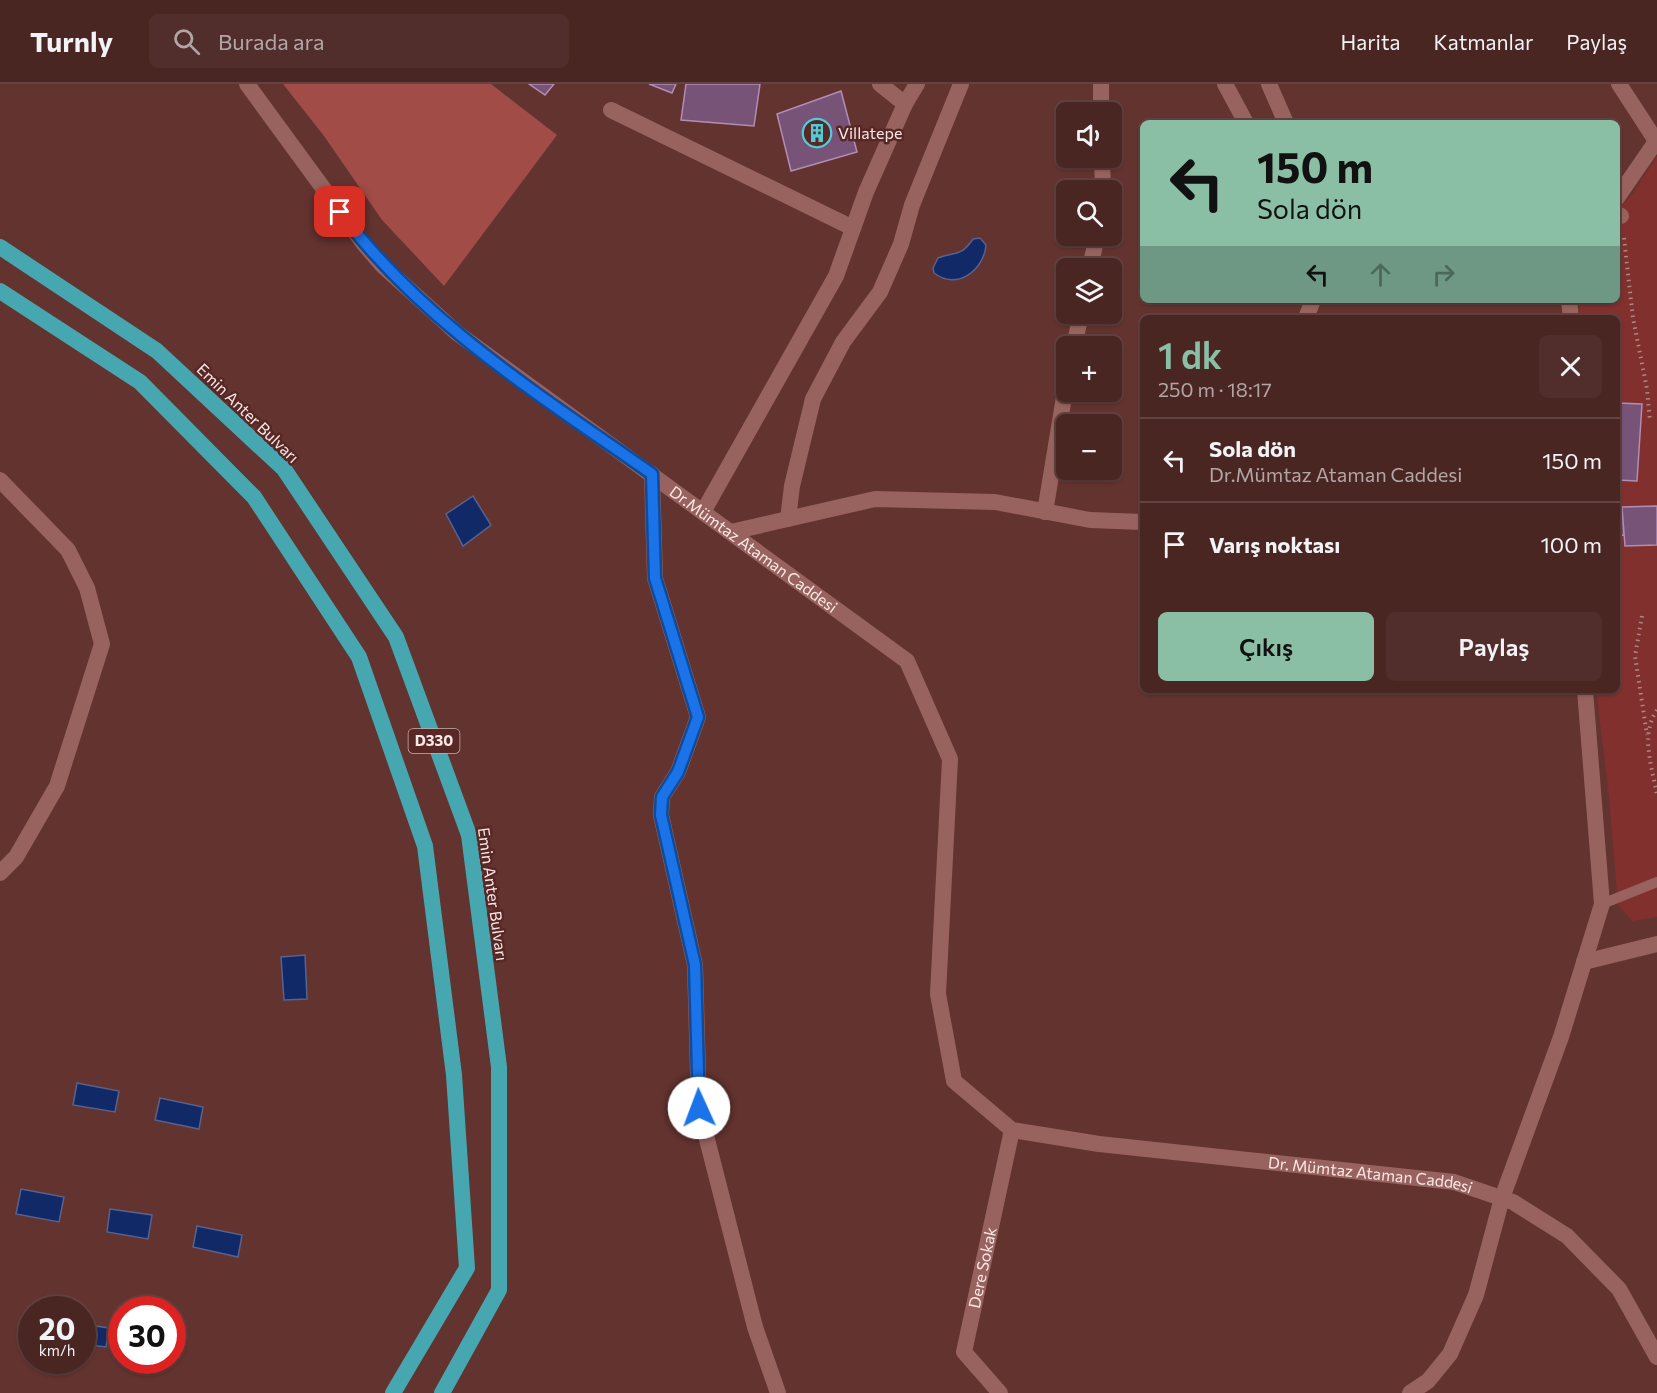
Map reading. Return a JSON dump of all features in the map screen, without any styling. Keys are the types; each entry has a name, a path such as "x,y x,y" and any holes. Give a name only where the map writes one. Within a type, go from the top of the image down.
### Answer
{"highway":[{"name":"Emin Anter Bulvarı","path":"0,247 157,351 284,469 396,637 469,835 499,1067 499,1290 442,1393"},
{"name":"D330","path":"0,291 140,382 254,497 359,657 425,846 454,1075 467,1268 393,1393"}],"street":[{"name":"Dr.Mümtaz Ataman Caddesi","path":"247,84 382,265 457,333 907,661 950,759 938,993 954,1081 1012,1130"},
{"path":"880,84 905,104"},
{"path":"703,512 836,276 853,228 905,104 917,84"},
{"path":"788,519 792,486 813,399 843,342 880,292 901,244 912,205 961,84"},
{"path":"1101,84 1101,102"},
{"path":"1225,84 1244,120"},
{"path":"1269,84 1285,120"},
{"path":"1279,106 1280,84"},
{"path":"1619,84 1656,141 1620,194"},
{"path":"611,110 853,228"},
{"path":"1045,512 1063,402"},
{"path":"652,474 655,578 698,717 678,772 662,797 661,815 695,965 699,1108 755,1327 778,1393"},
{"path":"0,480 68,550 87,588 102,644 57,786 16,857 0,873"},
{"path":"731,532 875,500 995,502 1090,520 1140,522"},
{"path":"1410,1393 1428,1381 1450,1354 1476,1295 1502,1198 1561,1037 1602,904 1585,693"},
{"path":"1584,962 1657,944"},
{"name":"Dr. Mümtaz Ataman Caddesi","path":"1012,1130 1100,1144 1454,1182 1502,1198 1513,1202 1567,1236 1619,1289 1657,1357"},
{"name":"Dere Sokak","path":"1000,1393 964,1352 1012,1130"}],"lane":[{"path":"1602,904 1657,882"}],"path":[{"path":"1620,222 1633,318 1647,389 1650,421"},
{"path":"1642,616 1635,656 1657,795"},
{"path":"1647,735 1651,719 1657,710"}],"shaded area":[{"path":"283,84 491,84 557,135 444,286 382,220 324,136"},
{"path":"1657,156 1657,917 1632,921 1618,905 1609,796 1596,693 1620,693 1620,315 1580,315 1579,303 1620,303 1620,208 1633,193"}],"water":[{"path":"980,238 986,245 975,270 960,279 952,280 934,273 933,268 938,258 961,252 973,239"},
{"path":"473,496 491,525 463,546 446,514"},
{"path":"305,955 307,999 284,1000 281,957"},
{"path":"77,1083 119,1091 115,1112 73,1105"},
{"path":"160,1098 203,1107 199,1129 155,1120"},
{"path":"21,1189 64,1197 59,1222 16,1214"},
{"path":"110,1209 152,1215 148,1239 107,1232"},
{"path":"197,1226 242,1235 238,1257 193,1247"},
{"path":"96,1326 108,1328 106,1347 96,1346"}],"building":[{"path":"529,84 554,84 545,95"},
{"path":"649,84 676,84 672,93"},
{"path":"686,84 760,84 754,126 681,120"},
{"name":"Villatepe","path":"841,91 857,152 791,171 777,114"},
{"path":"1620,403 1642,404 1637,481 1620,480"},
{"path":"1657,506 1657,545 1625,546 1622,507"},
{"path":"1620,507 1622,507 1624,535 1620,536"}],"place":[{"name":"Villatepe","path":"817,133"}],"route":[{"path":"340,212 382,265 457,333 558,409 652,474 655,578 698,717 678,772 662,797 661,815 684,925 695,965 699,1108"}]}
